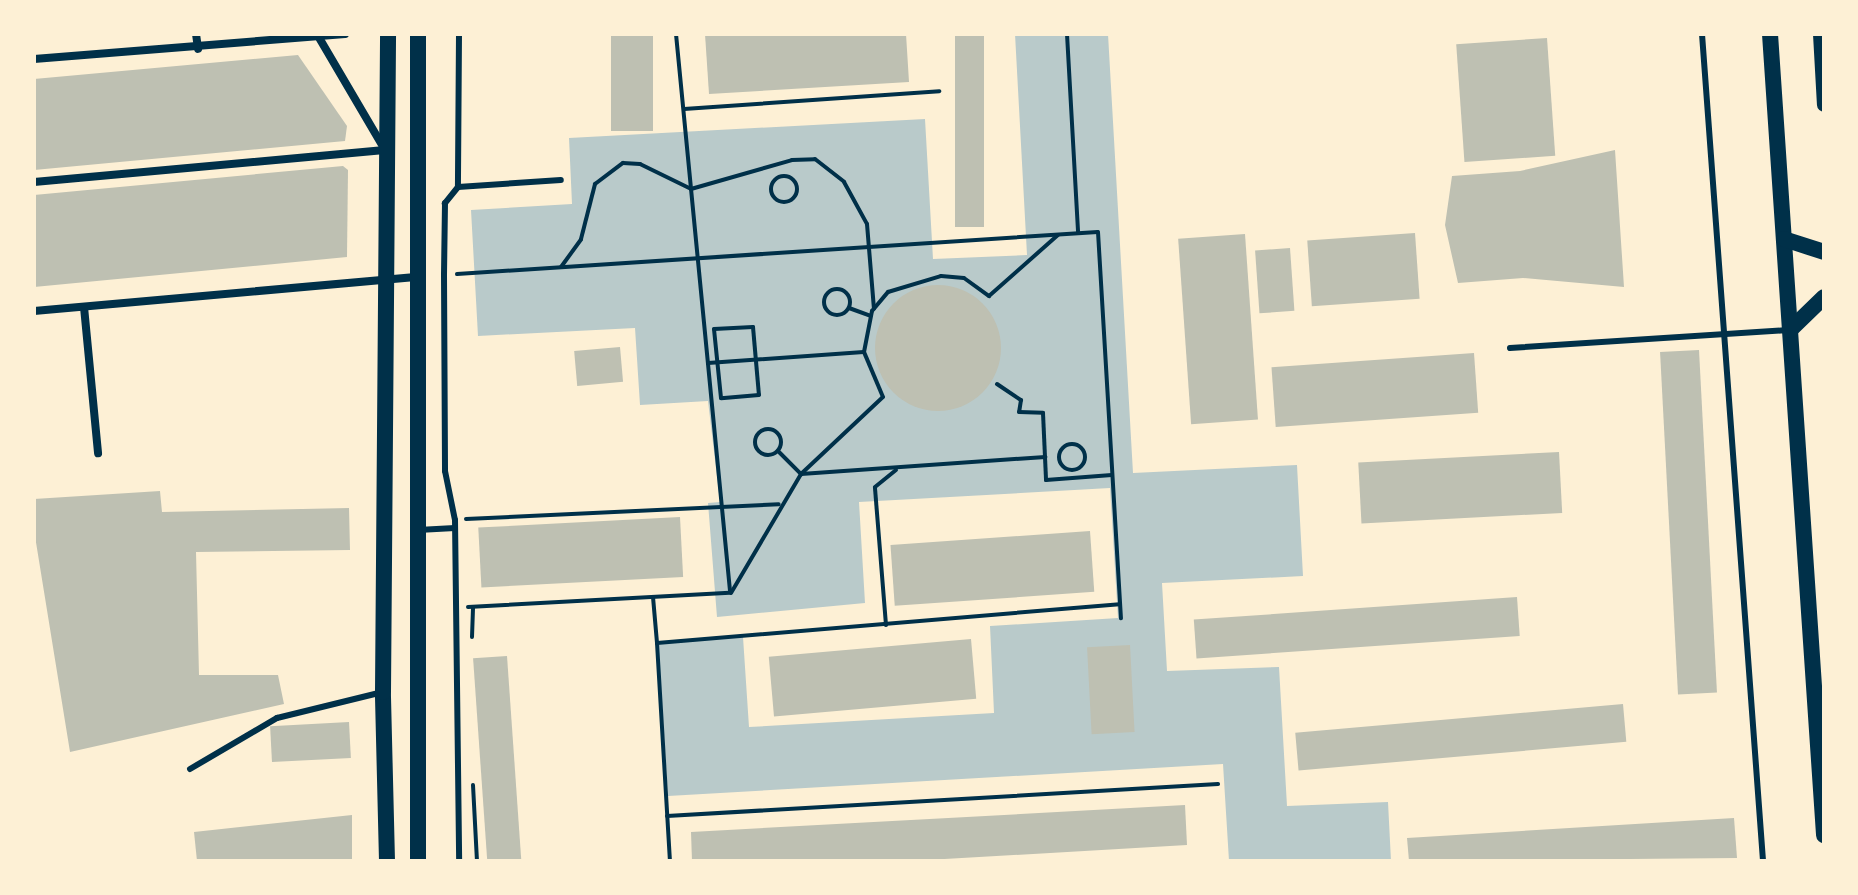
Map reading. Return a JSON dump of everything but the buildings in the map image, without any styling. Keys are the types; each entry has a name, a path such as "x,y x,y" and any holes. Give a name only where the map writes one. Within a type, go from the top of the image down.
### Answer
{"main road":[{"path":"387,861 383,692 388,34"},
{"path":"418,34 414,530 418,861"},
{"path":"1770,34 1820,701 1824,835"},
{"path":"1784,239 1824,252"},
{"path":"1790,330 1824,297"}],"street":[{"path":"196,34 198,49"},
{"path":"34,59 198,49 345,34"},
{"path":"1820,34 1824,105"},
{"path":"34,182 385,150 318,35"},
{"path":"34,311 415,277"},
{"path":"84,307 98,453"}],"lane":[{"path":"459,34 458,187 445,203 444,275 445,471 455,524 459,861"},
{"path":"1702,34 1763,861"},
{"path":"458,187 561,180"},
{"path":"1510,348 1790,330"},
{"path":"414,530 455,524"},
{"path":"190,769 277,718 383,692"}],"path":[{"path":"676,34 696,258 725,507 731,593"},
{"path":"1067,34 1078,233"},
{"path":"684,109 939,91"},
{"path":"561,267 581,239 595,184 603,174 623,163 640,164 691,189 776,164 815,159 844,182 867,224 873,246 874,309"},
{"path":"776,164 781,176"},
{"path":"781,176 790,178 797,187 786,202 772,194 774,181 781,176"},
{"path":"444,275 1098,232 1121,618"},
{"path":"731,593 779,504 801,474 883,397 864,352 871,316 888,292 927,276 964,278 989,296 1058,235"},
{"path":"849,308 843,291 827,294 824,302 831,313 849,308 871,316"},
{"path":"753,327 759,395 721,398 717,362 714,329 753,327"},
{"path":"708,363 864,352"},
{"path":"997,384 1021,400 1019,412 1043,413 1046,480 1112,475"},
{"path":"778,451 766,454 759,450 758,434 770,429 778,432 778,451 801,474 1045,457"},
{"path":"1073,471 1059,458 1069,445 1084,455 1073,471 1073,478"},
{"path":"886,625 875,487 897,469"},
{"path":"455,524 779,504"},
{"path":"457,608 731,593"},
{"path":"653,597 670,861"},
{"path":"657,643 1120,604"},
{"path":"667,816 1218,784"}],"shaded area":[{"path":"1015,34 1108,34 1133,473 1297,465 1303,576 1162,583 1167,671 1279,667 1287,806 1388,802 1391,861 1229,861 1223,764 668,796 658,642 743,637 749,727 994,713 990,626 1118,618 1110,488 859,502 865,603 717,617 708,503 720,502 708,401 640,405 635,328 478,336 471,210 572,204 569,138 925,119 933,259 1027,255"}]}
